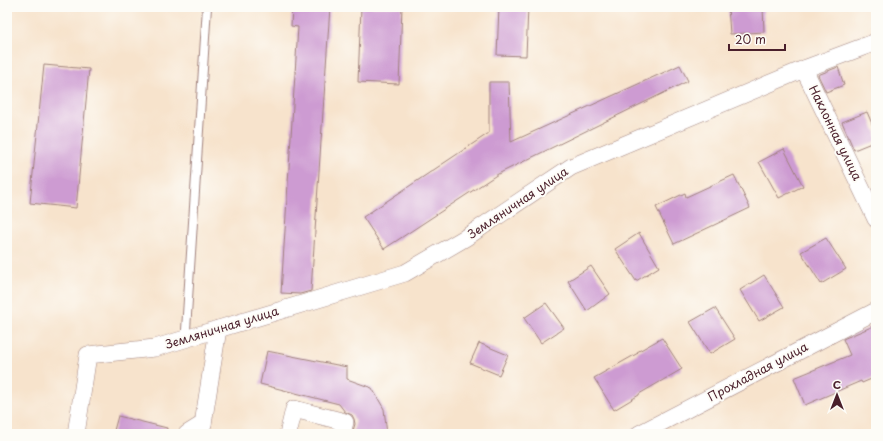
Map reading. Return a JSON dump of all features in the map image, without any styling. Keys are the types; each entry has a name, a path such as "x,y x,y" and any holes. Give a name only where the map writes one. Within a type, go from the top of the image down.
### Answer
{"street":[{"name":"Земляничная улица","path":"76,434 88,355 155,348 405,273 465,238 571,166 804,69 876,42"},
{"name":"Наклонная улица","path":"804,69 876,219"},
{"name":"Прохладная улица","path":"639,434 876,310"},
{"path":"187,434 208,429 218,329"},
{"path":"288,434 294,409 345,422 342,434"}],"lane":[{"path":"186,330 207,7"}],"building":[{"path":"292,7 330,7 311,291 300,294 281,293 298,27 291,26"},
{"path":"361,7 402,7 399,84 358,82"},
{"path":"499,7 528,7 526,56 497,55"},
{"path":"728,7 763,7 764,32 730,34"},
{"path":"44,65 89,69 76,208 30,203"},
{"path":"680,65 688,81 498,174 384,249 363,217 489,133 489,82 509,82 511,142"},
{"path":"838,67 844,85 826,92 818,75"},
{"path":"867,112 876,133 876,141 854,150 842,122"},
{"path":"784,149 803,186 779,198 759,162"},
{"path":"734,175 750,208 674,244 656,207 685,193 686,197"},
{"path":"639,233 659,267 636,281 615,249"},
{"path":"826,238 846,269 821,284 801,252"},
{"path":"591,266 610,294 587,311 568,281"},
{"path":"764,275 784,307 759,321 740,290"},
{"path":"546,303 564,328 541,343 524,318"},
{"path":"715,308 735,339 710,354 690,322"},
{"path":"876,325 876,377 862,383 861,381 805,405 794,378 850,355 843,339"},
{"path":"662,338 682,369 614,410 594,378"},
{"path":"479,343 508,355 499,375 470,363"},
{"path":"267,351 347,367 347,379 372,388 384,409 387,434 352,434 355,424 354,419 352,415 345,412 339,404 260,384"},
{"path":"118,416 167,428 166,434 113,434"}]}
